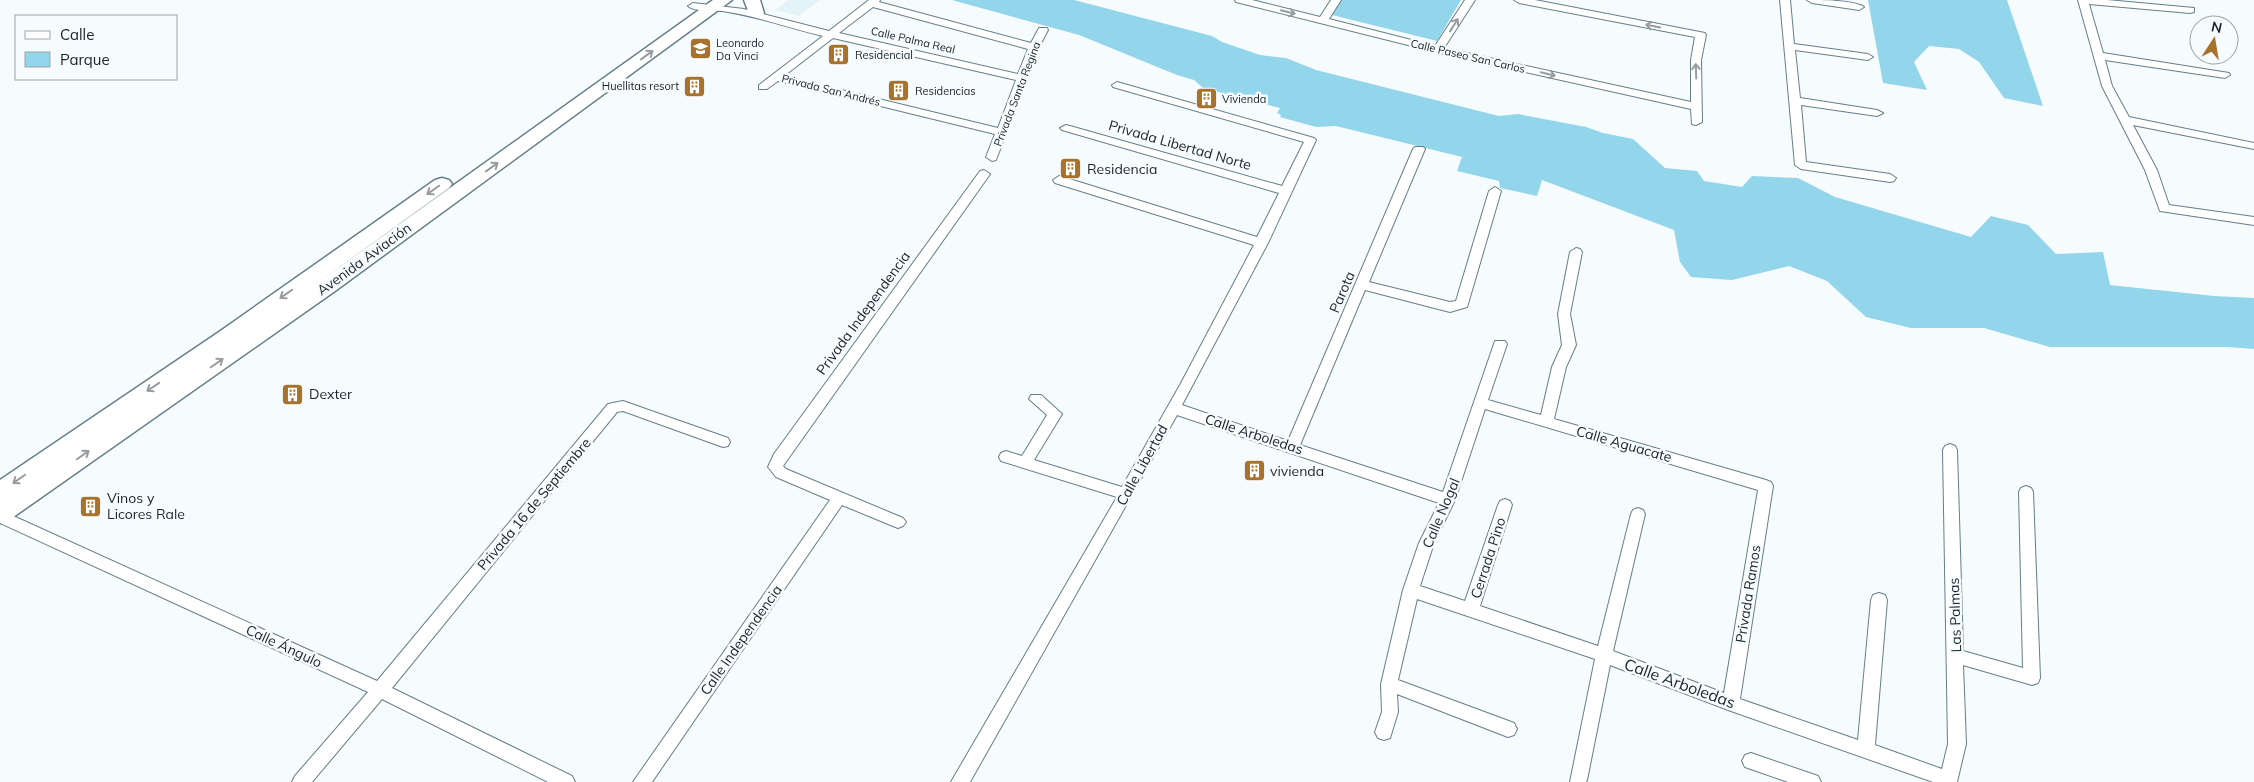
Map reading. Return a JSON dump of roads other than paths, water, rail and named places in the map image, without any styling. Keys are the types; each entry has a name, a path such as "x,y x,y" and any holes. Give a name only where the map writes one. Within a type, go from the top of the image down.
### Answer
{"main road":[{"name":"Avenida Aviación","path":"0,515 319,282 704,6"},
{"name":"Avenida Aviación","path":"0,493 319,282"}],"street":[{"name":"Calle Paseo San Carlos","path":"1240,0 1438,49 1697,107"},
{"path":"1322,20 1336,0"},
{"path":"1438,49 1470,0"},
{"path":"1519,0 1701,35 1696,60 1696,122"},
{"path":"1785,0 1802,164 1890,178"},
{"path":"1812,0 1859,7"},
{"path":"2190,10 2083,1 2107,86 2151,170 2164,208 2254,221"},
{"path":"763,87 873,2 1034,47"},
{"name":"Calle Palma Real","path":"704,6 752,11 790,28 798,27 1022,78"},
{"name":"Privada Santa Regina","path":"992,157 1034,47 1043,30"},
{"path":"1789,46 1868,57"},
{"path":"2100,56 2225,75"},
{"name":"Privada San Andrés","path":"776,77 1002,132"},
{"path":"1117,85 1310,140"},
{"path":"1795,101 1877,113"},
{"path":"2125,120 2254,146"},
{"name":"Privada Libertad Norte","path":"1066,128 1287,191"},
{"name":"Calle Libertad","path":"960,782 1174,408 1262,243 1310,140"},
{"name":"Parota","path":"1292,446 1362,285 1418,148"},
{"name":"Privada Independencia","path":"840,497 781,473 775,467 778,458 984,174"},
{"path":"1058,180 1262,243"},
{"path":"1362,285 1450,307 1462,304 1495,191"},
{"path":"1546,422 1559,367 1569,345 1564,314 1576,252"},
{"name":"Calle Nogal","path":"1384,732 1390,712 1388,693 1411,590 1435,522 1448,500 1482,403 1500,344"},
{"path":"1036,400 1055,414 1018,461 1126,494"},
{"name":"Calle Aguacate","path":"1482,403 1766,486"},
{"name":"Privada 16 de Septiembre","path":"301,782 380,690 613,408 623,406 723,442"},
{"name":"Calle Arboledas","path":"1174,408 1292,446 1448,500"},
{"name":"Las Palmas","path":"1948,780 1957,744 1950,450"},
{"name":"Privada Ramos","path":"1731,703 1766,486"},
{"path":"1956,656 2032,678 2026,492"},
{"path":"840,497 898,522"},
{"name":"Calle Independencia","path":"642,782 840,497"},
{"name":"Cerrada Pino","path":"1470,611 1505,505"},
{"path":"1578,780 1604,655 1638,514"},
{"name":"Calle Ángulo","path":"0,515 380,690 566,782"},
{"name":"Calle Arboledas","path":"1411,590 1604,655 1731,703 1948,780"},
{"path":"1866,750 1879,600"},
{"path":"1390,684 1508,729"},
{"path":"1751,761 1812,782"}],"place":[{"name":"Leonardo Da Vinci","path":"700,49"},
{"name":"Residencial","path":"839,55"},
{"name":"Huellitas resort","path":"695,86"},
{"name":"Residencias","path":"899,91"},
{"name":"Vivienda","path":"1206,99"},
{"name":"Residencia","path":"1071,169"},
{"name":"Dexter","path":"293,394"},
{"name":"vivienda","path":"1254,471"},
{"name":"Vinos y Licores Rale","path":"91,506"}]}
